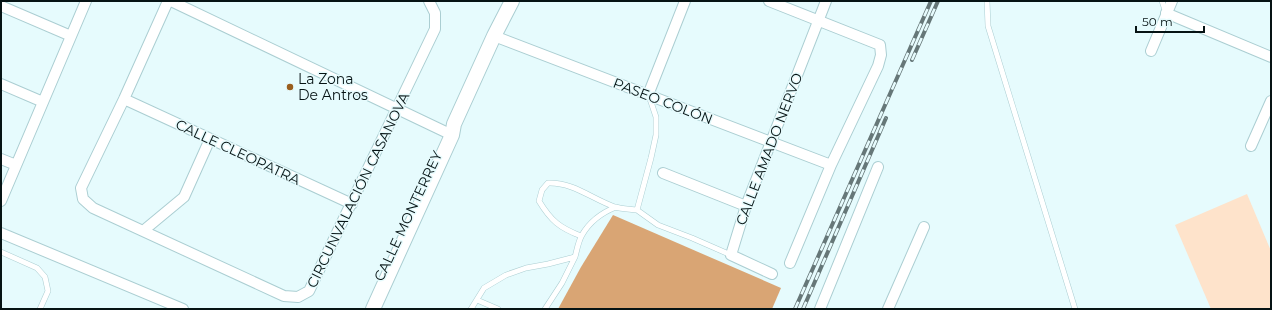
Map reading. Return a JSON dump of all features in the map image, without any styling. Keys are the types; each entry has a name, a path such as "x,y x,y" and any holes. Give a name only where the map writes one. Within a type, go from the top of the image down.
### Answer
{"street":[{"path":"1,201 86,1"},
{"path":"124,99 168,1"},
{"path":"171,1 398,108 451,130"},
{"name":"CIRCUNVALACIÓN CASANOVA","path":"124,99 81,188 83,199 93,208 284,296 298,297 309,291 435,29 435,13 429,1"},
{"name":"CALLE MONTERREY","path":"373,309 451,130 494,36 512,1"},
{"path":"648,95 685,1"},
{"path":"770,1 880,45 881,55 878,66 831,166 790,263"},
{"name":"CALLE AMADO NERVO","path":"731,255 746,206 826,1"},
{"path":"1151,51 1172,1"},
{"path":"1,6 71,36"},
{"path":"1166,13 1271,57"},
{"name":"PASEO COLÓN","path":"494,36 831,166"},
{"path":"1,84 43,102"},
{"name":"CALLE CLEOPATRA","path":"124,99 352,204"},
{"path":"1251,146 1271,101"},
{"name":"CALLE MONTERREY","path":"364,309 451,130"},
{"path":"143,231 184,197 210,139"},
{"path":"1,159 16,165"},
{"path":"820,309 878,167"},
{"path":"663,173 746,206"},
{"path":"888,309 924,227"},
{"path":"1,233 184,309"},
{"path":"731,255 772,274"}],"lane":[{"path":"987,1 988,26 1075,309"},
{"path":"1162,1 1166,13"},
{"path":"637,210 656,135 656,117 648,95"},
{"path":"581,236 564,229 547,214 539,201 542,190 548,183 558,183 573,188 616,207 637,210 658,225 731,255"},
{"path":"545,309 562,283 575,257 581,236 602,212 616,207"},
{"path":"1,252 37,268 45,277 48,291 40,309"},
{"path":"471,309 484,288 506,275 526,268 575,257"},
{"path":"477,300 498,309"}],"shaded area":[{"path":"1247,194 1271,251 1271,309 1211,309 1175,225"},
{"path":"613,215 781,288 772,309 558,309 581,267"}],"railway":[{"path":"795,309 931,1"},
{"path":"912,60 938,1"},
{"path":"803,309 886,118"}],"place":[{"name":"La Zona De Antros","path":"290,87"}]}
